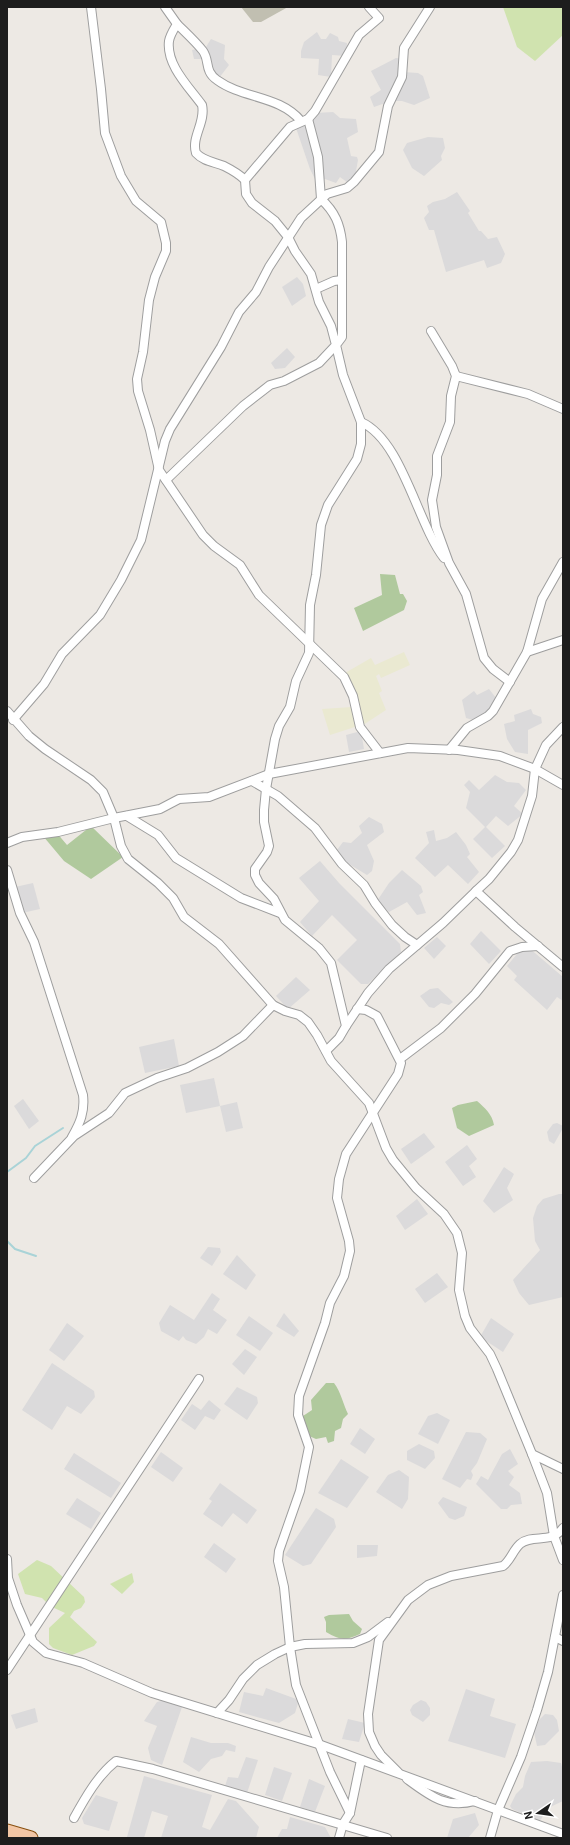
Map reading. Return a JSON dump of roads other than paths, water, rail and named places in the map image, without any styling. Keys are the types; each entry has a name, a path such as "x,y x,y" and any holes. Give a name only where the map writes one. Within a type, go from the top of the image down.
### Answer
{"main road":[{"path":"7,1831 31,1838"}],"street":[{"path":"91,7 102,89 105,133 121,176 136,201 161,222 166,243 166,251 155,277 149,300 143,352 137,379 138,391 160,470 203,535 214,546 240,565 259,595 344,677 353,696 360,727 366,737 380,753"},
{"path":"165,7 177,24 204,52 208,69 216,79 234,90 279,104 304,120 318,157 321,199 333,211 341,232 342,280 342,337 336,346 319,363 284,381 270,385 243,406 166,480"},
{"path":"346,1026 331,963 319,948 293,929 280,914 274,899 259,883 255,875 255,869 267,852 269,846 264,816 266,789 275,739 279,726 290,707 296,681 306,660 310,645 310,605 316,575 321,525 328,505 357,459 361,444 361,422 343,375 331,326 319,302 310,274 288,237 275,221 252,203 246,194 245,180 290,127 304,120 319,106 359,35 379,18 369,7"},
{"path":"13,720 44,684 62,654 94,623 105,609 128,568 141,540 160,470 165,441 178,414 221,347 239,312 256,292 266,273 301,218 321,199 331,192 347,188 354,182 379,152 388,106 402,77 404,48 430,7"},
{"path":"177,24 169,40 173,65 202,105 204,112 195,144 196,153 206,161 226,167 237,173 245,180"},
{"path":"316,289 334,281 342,280"},
{"path":"431,331 452,366 456,376 451,396 450,422 437,456 437,475 432,500 436,527 449,563 466,594 484,658 493,669 510,682"},
{"path":"456,376 528,394 563,409"},
{"path":"361,422 374,430 398,463 427,530 437,549 449,563"},
{"path":"449,750 470,725 491,714 527,652 542,599 563,562"},
{"path":"527,652 563,640"},
{"path":"7,711 13,720 45,750 91,780 103,792 114,818 121,846 128,859 158,882 173,898 184,917 219,944 273,1005 285,1012 299,1015 308,1022 337,1067 363,1095 373,1111 386,1148 393,1160 416,1188 444,1214 458,1233 462,1254 459,1290 465,1316 470,1328 490,1354 532,1454 547,1492 554,1536 563,1560"},
{"path":"326,1051 339,1038 357,1009 389,969 443,924 489,879 511,852 518,840 532,796 535,769 546,745 563,727"},
{"path":"7,843 22,837 58,832 114,818 160,809 178,799 209,797 269,774 408,748 449,750 495,755 535,769 563,785"},
{"path":"252,780 278,796 316,828 342,864 364,885 375,903 392,924 405,937 417,945"},
{"path":"127,816 158,835 176,858 241,898 280,914"},
{"path":"7,870 20,913 34,942 83,1095 84,1107 82,1116 69,1141"},
{"path":"476,891 563,967"},
{"path":"400,1059 441,1028 475,994 510,951 522,947 538,946"},
{"path":"34,1178 69,1141 109,1113 118,1099 132,1088 187,1068 235,1042 266,1014 273,1005"},
{"path":"350,1813 330,1772 321,1745 297,1690 290,1647 284,1588 278,1562 279,1551 300,1491 309,1446 298,1415 299,1396 325,1323 330,1303 343,1280 349,1256 349,1241 337,1198 338,1179 346,1154 398,1074 401,1063 387,1039 377,1016 372,1012 357,1009"},
{"path":"7,1670 199,1379"},
{"path":"532,1454 563,1469"},
{"path":"475,1801 462,1805 445,1803 425,1793 401,1774 381,1755 375,1746 369,1732 368,1714 379,1640 408,1600 428,1585 451,1576 503,1566 507,1563 521,1543 527,1540 554,1536 563,1528"},
{"path":"7,1564 11,1590 33,1642 46,1653 83,1663 152,1693 321,1745 563,1834"},
{"path":"490,1838 498,1810 521,1757 537,1710 548,1672 563,1595"},
{"path":"216,1713 229,1700 243,1679 257,1665 290,1647 325,1642 353,1643 368,1637 394,1618"},
{"path":"555,1637 563,1641"},
{"path":"339,1838 343,1824 350,1813 361,1760"},
{"path":"74,1818 90,1790 107,1768 116,1761 153,1769 387,1838"}],"waterway":[{"path":"7,1172 26,1158 35,1146 63,1128"},
{"path":"7,1241 15,1249 36,1256"}]}
